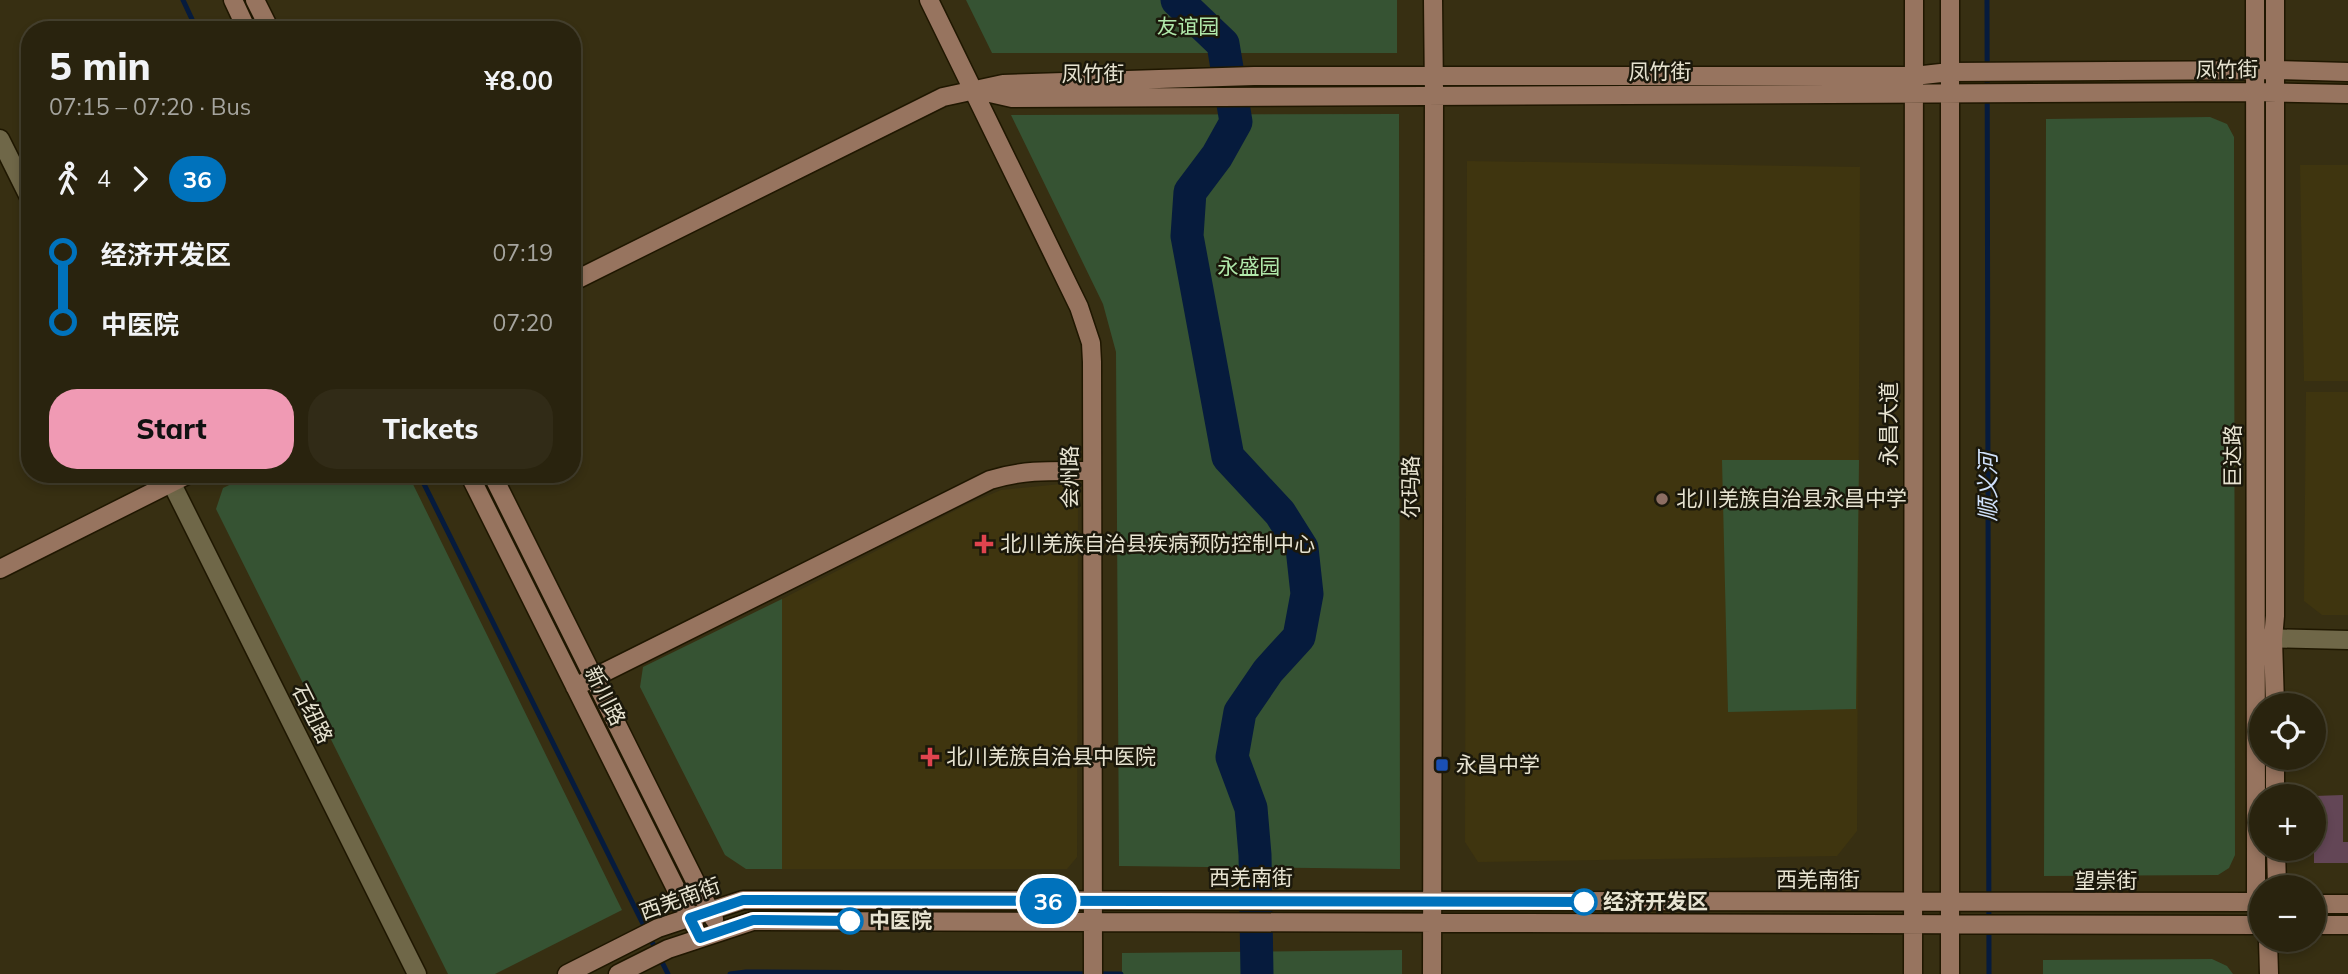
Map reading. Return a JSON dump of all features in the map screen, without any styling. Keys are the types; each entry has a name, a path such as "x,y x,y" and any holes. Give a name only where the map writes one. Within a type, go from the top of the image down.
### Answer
{"street":[{"path":"233,0 243,21"},
{"path":"255,0 266,21"},
{"name":"会州路","path":"929,0 1086,326 1093,362 1093,966"},
{"name":"尔玛路","path":"1432,974 1433,0"},
{"name":"永昌大道","path":"1913,974 1914,0"},
{"path":"1950,0 1951,974"},
{"name":"巨达路","path":"2255,0 2264,638 2260,875"},
{"name":"巨达路","path":"2273,693 2264,638 2275,616 2275,0"},
{"name":"凤竹街","path":"974,89 1012,97 1434,96 1913,85 1950,72 2348,72"},
{"name":"凤竹街","path":"581,278 943,97 1003,84 1254,76 1433,76 1913,85 1950,93 1972,94 2348,94"},
{"path":"0,139 21,181"},
{"path":"575,687 990,480 1012,473 1034,471 1093,471"},
{"path":"0,569 161,483"},
{"name":"石纽路","path":"171,483 417,974"},
{"name":"新川路","path":"473,483 700,938"},
{"name":"新川路","path":"496,483 720,932"},
{"path":"2264,638 2348,640"},
{"name":"西羌南街","path":"567,974 658,928 743,900 1951,903"},
{"name":"望崇街","path":"1951,903 2249,906"},
{"path":"2326,904 2348,904"},
{"name":"西羌南街","path":"618,974 668,949 753,920 1951,924"},
{"name":"望崇街","path":"1951,924 2249,925"},
{"path":"2326,925 2348,925"},
{"path":"2268,952 2269,974"}],"shaded area":[{"name":"北川羌族自治县永昌中学","path":"1467,161 1860,167 1857,831 1837,856 1478,862 1465,842"},
{"path":"2300,165 2348,165 2348,381 2304,381"},
{"path":"2306,392 2348,392 2348,615 2322,615 2304,601"},
{"name":"北川羌族自治县中医院","path":"1061,484 1078,501 1077,857 1067,869 782,869 782,599 968,504 1001,490"}],"green space":[{"name":"友谊园","path":"966,0 1397,0 1397,53 992,53"},
{"name":"永盛园","path":"1399,114 1400,869 1119,866 1116,352 1103,304 1011,115"},
{"path":"2210,117 2227,124 2234,137 2235,855 2229,868 2218,875 2044,876 2046,119"},
{"path":"1722,460 1859,460 1856,709 1728,712"},
{"path":"233,483 412,483 622,910 495,974 448,974 216,509 223,488"},
{"path":"782,599 782,869 746,869 725,855 640,687 643,667"},
{"path":"1402,950 1402,974 1122,974 1122,953"},
{"path":"2212,959 2227,966 2233,974 2043,974 2043,960"}],"building":[{"path":"2343,795 2343,842 2348,842 2348,863 2314,863 2326,861 2326,796"}],"waterway":[{"path":"183,0 193,21"},
{"path":"1177,0 1223,44 1236,122 1217,156 1190,192 1187,236 1228,457 1280,513 1302,548 1307,594 1299,637 1268,671 1240,712 1232,757 1251,808 1255,855 1257,974"},
{"name":"顺义河","path":"1987,0 1989,974"},
{"path":"423,483 668,974"},
{"path":"730,974 1121,974"}],"bus line":[{"name":"36","path":"850,921 753,920 700,938 690,918 743,900 1584,902"}],"place":[{"name":"北川羌族自治县永昌中学","path":"1662,499"},
{"name":"北川羌族自治县疾病预防控制中心","path":"984,544"},
{"name":"北川羌族自治县中医院","path":"930,757"},
{"name":"永昌中学","path":"1442,765"},
{"name":"经济开发区","path":"1584,902"},
{"name":"中医院","path":"850,921"}]}
